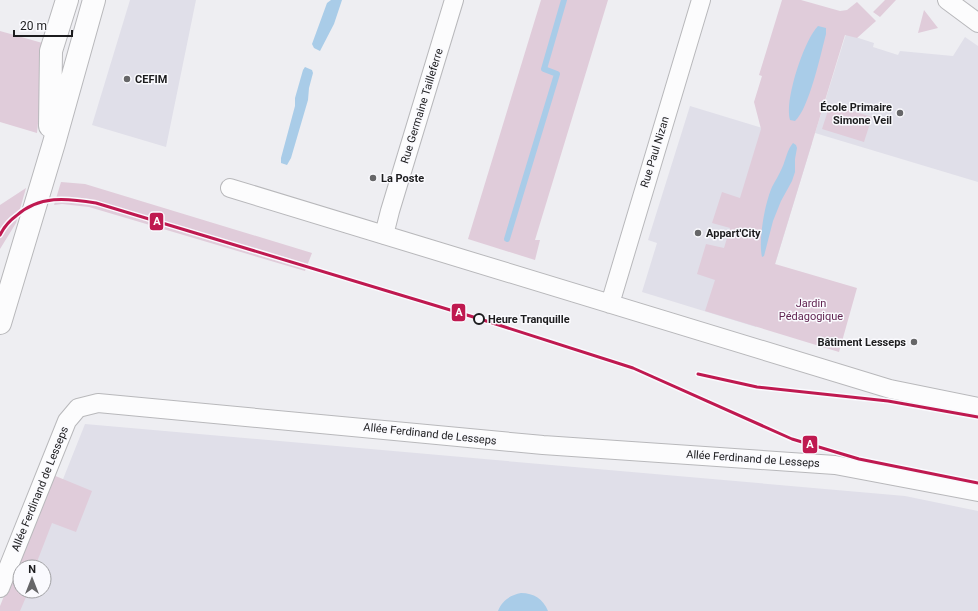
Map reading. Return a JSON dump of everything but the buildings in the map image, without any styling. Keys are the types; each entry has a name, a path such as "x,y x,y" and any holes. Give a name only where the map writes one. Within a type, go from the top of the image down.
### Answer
{"main road":[{"path":"54,143 50,127 51,51 67,0"},
{"path":"0,323 54,143 94,0"}],"street":[{"name":"Rue Germaine Tailleferre","path":"384,235 454,0"},
{"name":"Rue Paul Nizan","path":"610,304 701,0"},
{"path":"946,0 978,23"},
{"path":"230,188 890,389 978,407"},
{"name":"Allée Ferdinand de Lesseps","path":"0,588 67,421 78,408 98,403 543,445 835,465 978,492"}],"shaded area":[{"path":"130,0 196,0 166,147 92,125"},
{"name":"École Primaire Simone Veil","path":"846,34 874,43 873,47 898,55 900,51 953,56 965,37 978,46 978,182 815,133"},
{"path":"690,106 812,143 756,327 642,292 657,243 648,240"},
{"path":"85,424 905,496 978,511 978,611 10,611 16,599 52,599 52,559 31,559"}],"green space":[{"path":"541,0 608,0 535,240 540,240 535,260 468,239"},
{"name":"Jardin Pédagogique","path":"782,0 801,0 840,11 847,10 857,2 876,21 857,38 845,35 775,264 857,288 839,352 705,311 715,280 697,274 706,244 724,248 730,228 712,223 722,192 740,198 761,129 754,102 762,76 759,75"},
{"path":"885,0 896,0 880,17 873,12"},
{"path":"924,10 938,28 918,33"},
{"path":"0,31 46,44 37,133 0,122"},
{"path":"830,104 872,117 864,142 822,129"},
{"path":"61,182 85,184 312,253 305,271 89,207 62,204 54,205"},
{"path":"26,188 16,223 0,249 0,205"},
{"path":"53,475 92,491 76,532 52,523 38,559 19,559"},
{"path":"12,576 12,599 25,599 20,611 0,611 0,606"}],"water":[{"path":"331,0 342,0 334,24 320,51 314,48 312,44 327,3"},
{"path":"818,26 826,28 826,34 814,80 800,115 795,121 790,120 790,99 796,71 807,44"},
{"path":"305,67 312,70 313,73 309,88 308,100 291,158 287,165 281,163 281,158 295,106 295,98"},
{"path":"793,143 797,148 795,172 773,221 764,256 762,257 761,241 767,202 772,187"},
{"path":"521,593 530,594 541,600 548,611 498,611 507,599"}],"waterway":[{"path":"507,239 557,74 544,69 564,0"}],"transit line":[{"name":"A","path":"0,235 11,220 34,204 44,201 64,199 96,203 480,319 633,368 792,439 859,459 978,483"},
{"name":"A","path":"698,374 757,387 888,401 978,417"}],"place":[{"name":"CEFIM","path":"127,79"},
{"name":"École Primaire Simone Veil","path":"900,113"},
{"name":"La Poste","path":"373,178"},
{"name":"Appart'City","path":"698,233"},
{"name":"Heure Tranquille","path":"479,319"},
{"name":"Bâtiment Lesseps","path":"914,342"}]}
